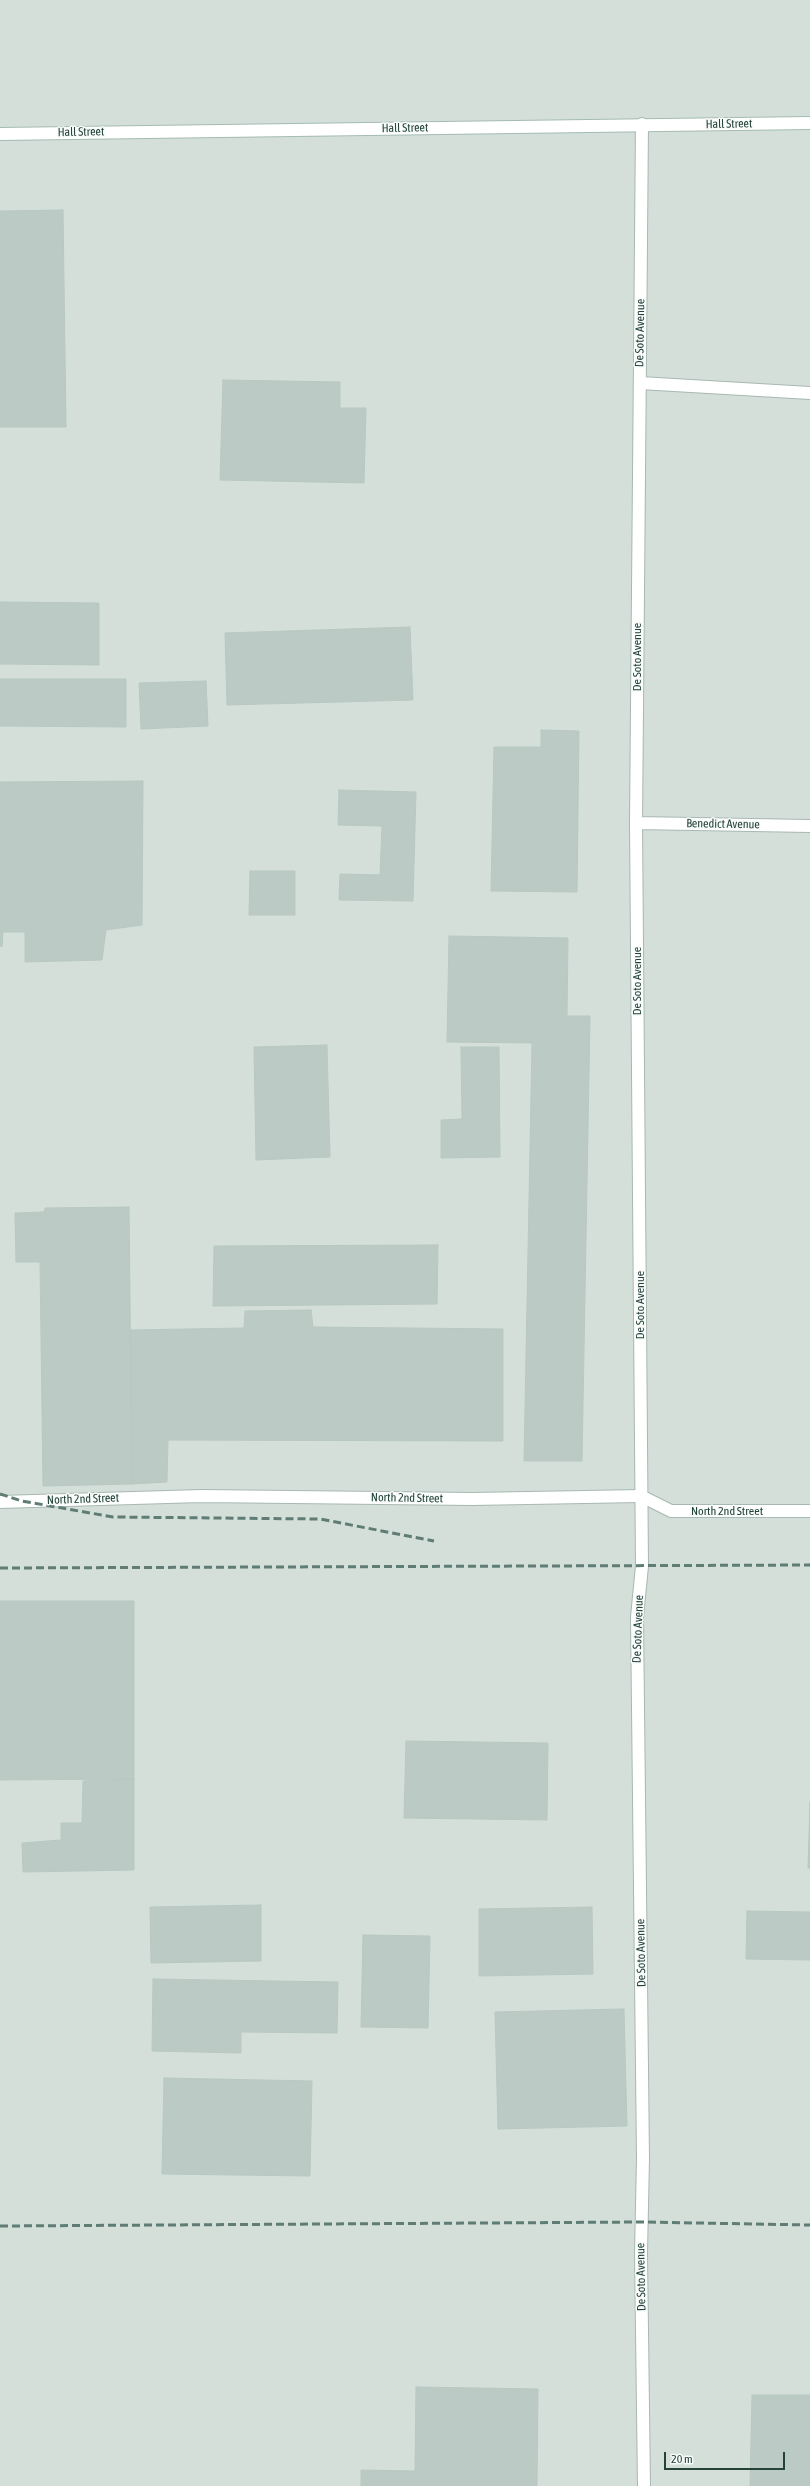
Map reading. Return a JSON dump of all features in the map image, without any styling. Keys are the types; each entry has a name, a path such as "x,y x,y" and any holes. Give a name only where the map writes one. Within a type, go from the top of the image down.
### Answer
{"street":[{"name":"Hall Street","path":"0,134 642,124 810,123"},
{"name":"De Soto Avenue","path":"642,124 636,823 642,1566 637,1617 643,2159 641,2248 644,2486"},
{"path":"640,382 810,393"},
{"name":"Benedict Avenue","path":"636,823 810,826"},
{"name":"North 2nd Street","path":"0,1502 201,1496 472,1499 641,1496 671,1511 810,1511"}],"shaded area":[{"path":"0,0 810,0 810,2486 0,2486"}],"building":[{"path":"63,210 66,427 0,427 0,211"},
{"path":"223,380 340,382 340,408 366,408 364,483 220,480"},
{"path":"0,602 99,603 99,665 0,664"},
{"path":"410,627 413,700 227,705 225,633"},
{"path":"0,679 126,679 126,727 0,726"},
{"path":"206,681 208,726 141,729 139,683"},
{"path":"541,730 579,731 577,892 491,891 494,747 541,747"},
{"path":"143,781 142,925 106,930 102,960 25,962 25,932 3,932 2,947 0,946 0,782"},
{"path":"339,790 416,792 413,901 339,900 340,874 380,875 382,826 338,825"},
{"path":"250,871 295,871 295,915 249,915"},
{"path":"449,936 568,938 567,1016 590,1016 582,1461 524,1461 532,1043 447,1042"},
{"path":"327,1045 330,1157 256,1160 254,1047"},
{"path":"461,1047 499,1047 500,1157 441,1158 441,1120 462,1119"},
{"path":"129,1207 132,1484 43,1486 40,1262 16,1262 15,1213 44,1212 45,1208"},
{"path":"438,1245 437,1304 213,1306 214,1246"},
{"path":"311,1310 313,1327 503,1329 503,1441 168,1440 167,1482 132,1484 131,1330 244,1328 245,1311"},
{"path":"0,1601 134,1601 134,1779 0,1780"},
{"path":"406,1741 548,1743 547,1820 404,1818"},
{"path":"134,1779 134,1870 23,1872 22,1843 61,1840 61,1823 82,1823 83,1781"},
{"path":"810,1802 810,1868 808,1868"},
{"path":"261,1905 261,1961 151,1963 150,1907"},
{"path":"592,1907 593,1974 479,1976 479,1909"},
{"path":"747,1911 810,1912 810,1960 746,1959"},
{"path":"363,1935 430,1936 428,2028 361,2027"},
{"path":"153,1979 338,1982 337,2033 241,2032 241,2053 152,2051"},
{"path":"624,2009 627,2126 498,2129 495,2012"},
{"path":"164,2078 312,2081 310,2176 162,2174"},
{"path":"416,2387 538,2389 537,2486 361,2486 361,2470 415,2471"},
{"path":"752,2395 810,2395 810,2486 750,2486"}],"railway":[{"path":"0,1494 22,1501 113,1517 320,1519 434,1541"},
{"path":"0,1568 810,1565"},
{"path":"0,2226 641,2222 810,2225"}]}
